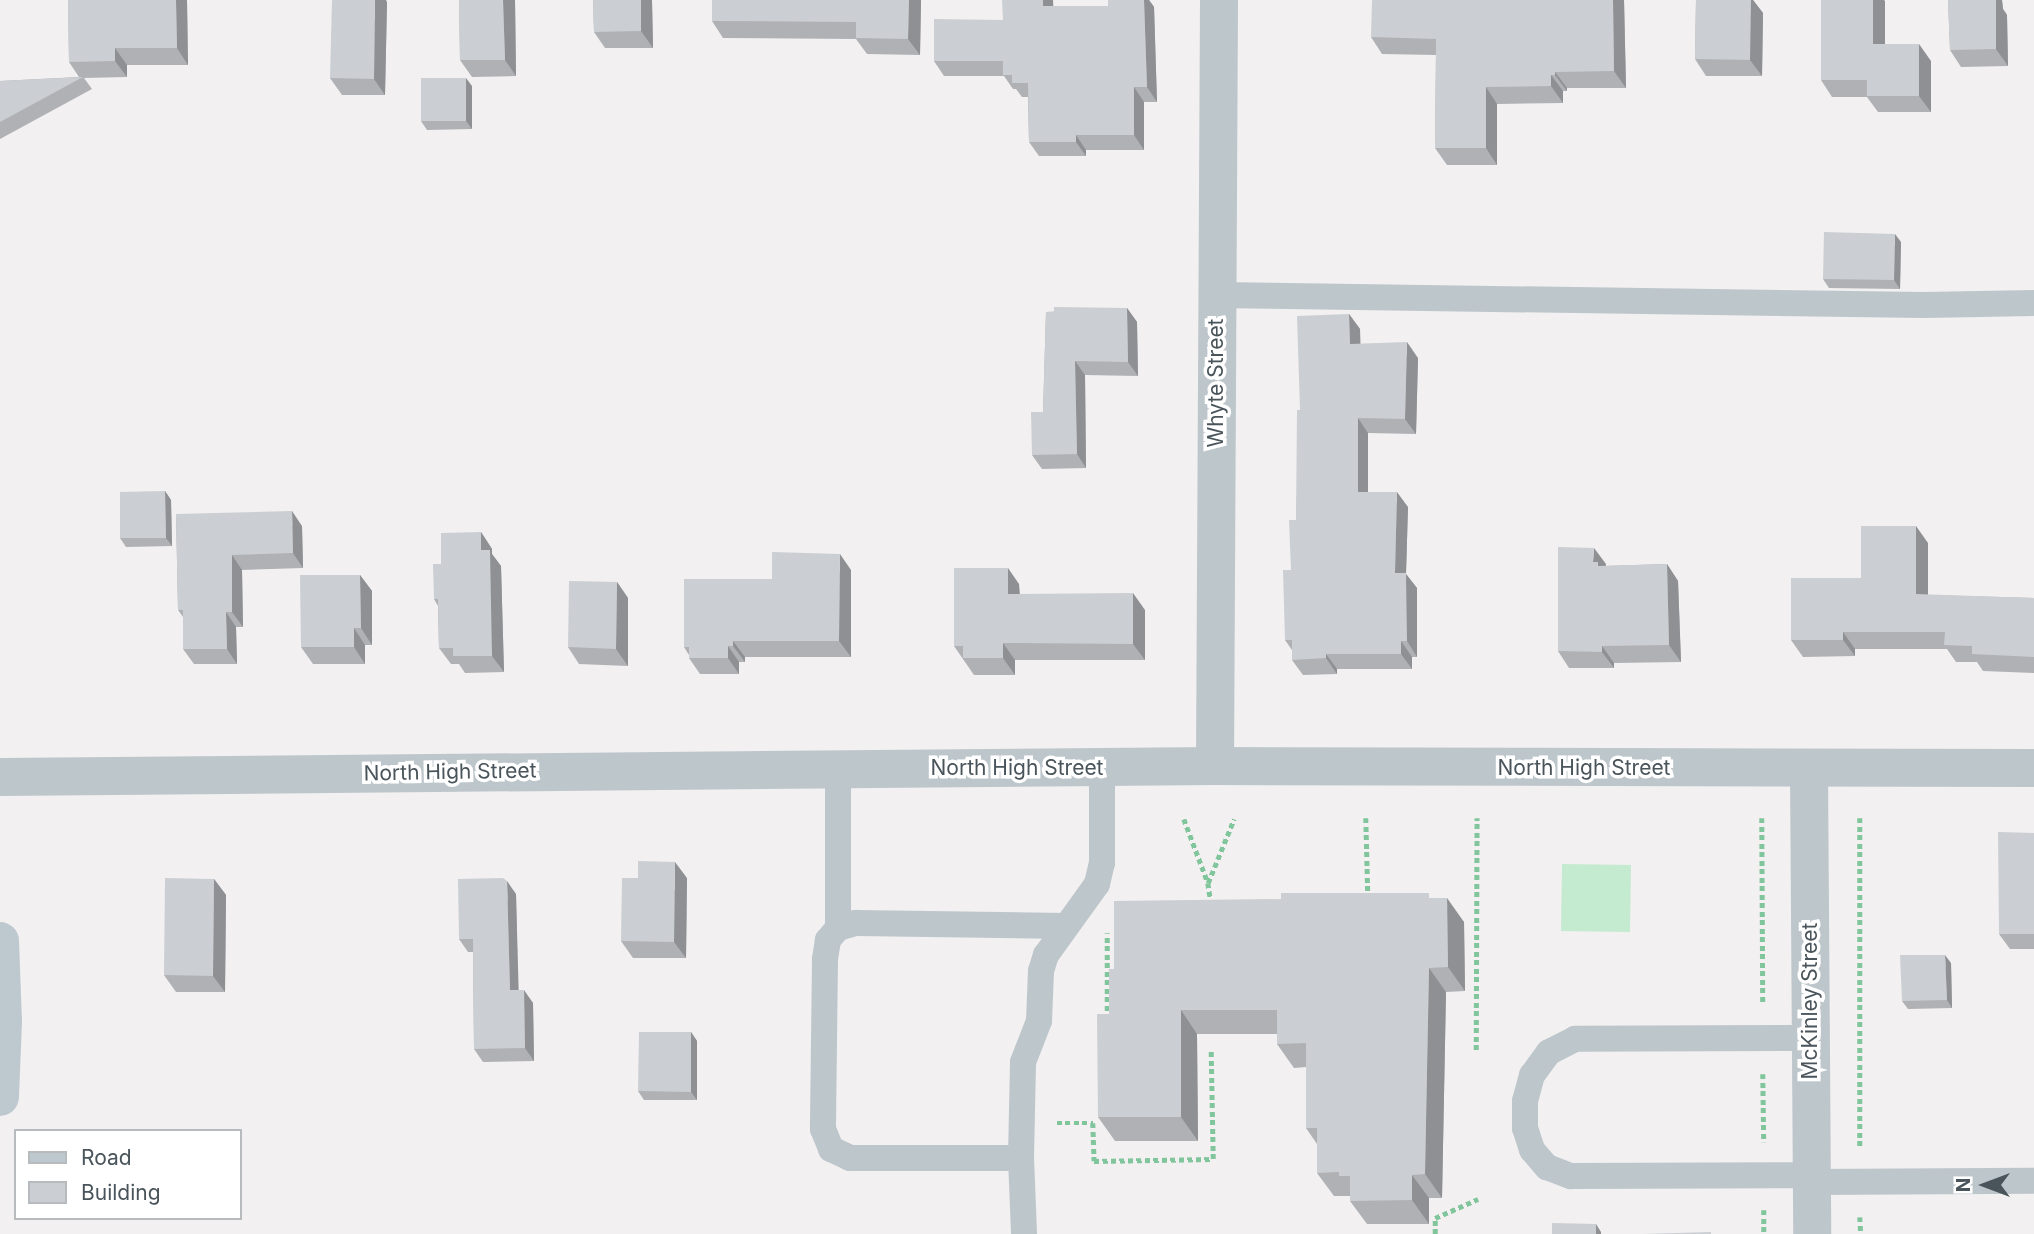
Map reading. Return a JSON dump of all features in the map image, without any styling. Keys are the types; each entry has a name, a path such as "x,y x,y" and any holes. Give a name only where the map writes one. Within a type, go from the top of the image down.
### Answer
{"main road":[{"path":"0,941 3,1021 0,1097"}],"street":[{"name":"Whyte Street","path":"1215,766 1219,0"},
{"name":"North High Street","path":"0,777 1215,766 2034,768"},
{"name":"McKinley Street","path":"1809,769 1812,1234"}],"lane":[{"path":"1216,295 1924,305 2034,303"},
{"path":"1024,1234 1021,1158 1023,1062 1039,1021 1041,971 1046,955 1097,884 1102,863 1102,768"},
{"path":"838,769 838,928"},
{"path":"1021,1158 850,1158 831,1149 822,1129 825,960 828,940 838,928 856,923 1066,926"},
{"path":"1811,1038 1575,1039 1549,1052 1532,1075 1524,1101 1524,1128 1532,1150 1547,1167 1571,1176 1860,1182 2034,1181"}],"path":[{"path":"1366,818 1368,898"},
{"path":"1476,1050 1477,818"},
{"path":"1860,818 1861,1234"},
{"path":"1184,819 1208,883 1212,914"},
{"path":"1208,883 1234,819"},
{"path":"1107,930 1107,1027"},
{"path":"1021,1123 1093,1123 1094,1161 1213,1159 1211,1050"},
{"path":"1435,1234 1435,1218 1478,1199"}],"green space":[{"path":"1562,864 1631,865 1630,932 1561,931"}],"building":[{"path":"68,0 176,0 177,48 115,48 115,61 69,62"},
{"path":"332,0 375,0 374,79 330,78"},
{"path":"459,0 503,0 505,60 460,60"},
{"path":"593,0 641,0 641,31 594,32"},
{"path":"712,0 909,0 908,39 856,38 856,22 712,21"},
{"path":"1002,0 1043,0 1043,6 1108,6 1108,0 1144,0 1147,87 1134,87 1134,135 1076,135 1076,142 1029,142 1028,83 1012,83 1012,75 1003,75 1003,61 934,61 934,19 1003,20"},
{"path":"1372,0 1613,0 1614,71 1555,72 1555,75 1551,75 1551,86 1486,87 1486,148 1435,148 1436,39 1371,37"},
{"path":"1696,0 1751,0 1750,60 1695,59"},
{"path":"1821,0 1873,0 1873,44 1919,44 1919,96 1867,96 1867,80 1821,80"},
{"path":"1948,0 1996,0 1996,49 1950,50"},
{"path":"83,77 0,122 0,81"},
{"path":"421,78 466,78 466,121 421,121"},
{"path":"1824,232 1895,234 1894,280 1823,279"},
{"path":"1054,307 1127,308 1128,362 1075,361 1077,454 1032,455 1031,412 1043,412 1046,312 1054,312"},
{"path":"1349,314 1350,344 1407,342 1405,419 1358,418 1358,492 1397,492 1395,573 1406,573 1407,641 1401,641 1401,654 1326,654 1326,658 1292,660 1292,640 1285,640 1283,570 1291,570 1289,520 1296,520 1297,410 1300,410 1297,316"},
{"path":"165,491 166,538 120,538 120,492"},
{"path":"292,511 293,553 232,555 232,612 226,612 227,649 183,649 183,610 178,610 176,514"},
{"path":"1861,526 1916,526 1916,594 2034,598 2034,657 1972,654 1972,646 1944,645 1945,632 1843,632 1843,640 1791,640 1791,578 1861,578"},
{"path":"481,532 481,550 490,550 492,656 453,656 453,648 439,648 438,599 434,599 433,564 441,564 441,533"},
{"path":"1558,547 1594,548 1593,562 1598,562 1598,566 1667,564 1669,645 1602,646 1602,652 1558,651"},
{"path":"772,552 840,554 839,641 733,641 733,646 728,646 728,658 689,658 689,647 684,647 684,579 772,579"},
{"path":"954,568 1008,568 1008,594 1133,593 1133,644 1003,643 1003,658 963,658 963,646 954,646"},
{"path":"300,575 360,575 361,628 354,628 354,647 301,647"},
{"path":"569,581 617,582 616,649 568,647"},
{"path":"1998,832 2034,833 2034,934 1999,934"},
{"path":"638,861 675,862 674,942 621,941 622,878 638,878"},
{"path":"165,878 214,879 213,976 164,975"},
{"path":"503,878 507,881 510,990 524,990 525,1048 474,1049 473,939 459,939 458,879"},
{"path":"1281,893 1429,893 1429,898 1447,898 1448,967 1429,968 1425,1174 1412,1175 1412,1200 1350,1201 1350,1176 1339,1176 1339,1172 1317,1173 1317,1128 1306,1128 1306,1043 1277,1044 1277,1010 1181,1010 1181,1117 1098,1117 1097,1014 1109,1014 1109,969 1114,969 1114,901 1281,899"},
{"path":"1900,955 1945,955 1947,1000 1902,1001"},
{"path":"639,1032 691,1032 691,1092 638,1091"},
{"path":"1552,1223 1596,1224 1596,1234 1552,1234"},
{"path":"1711,1232 1711,1234 1642,1234"}]}
